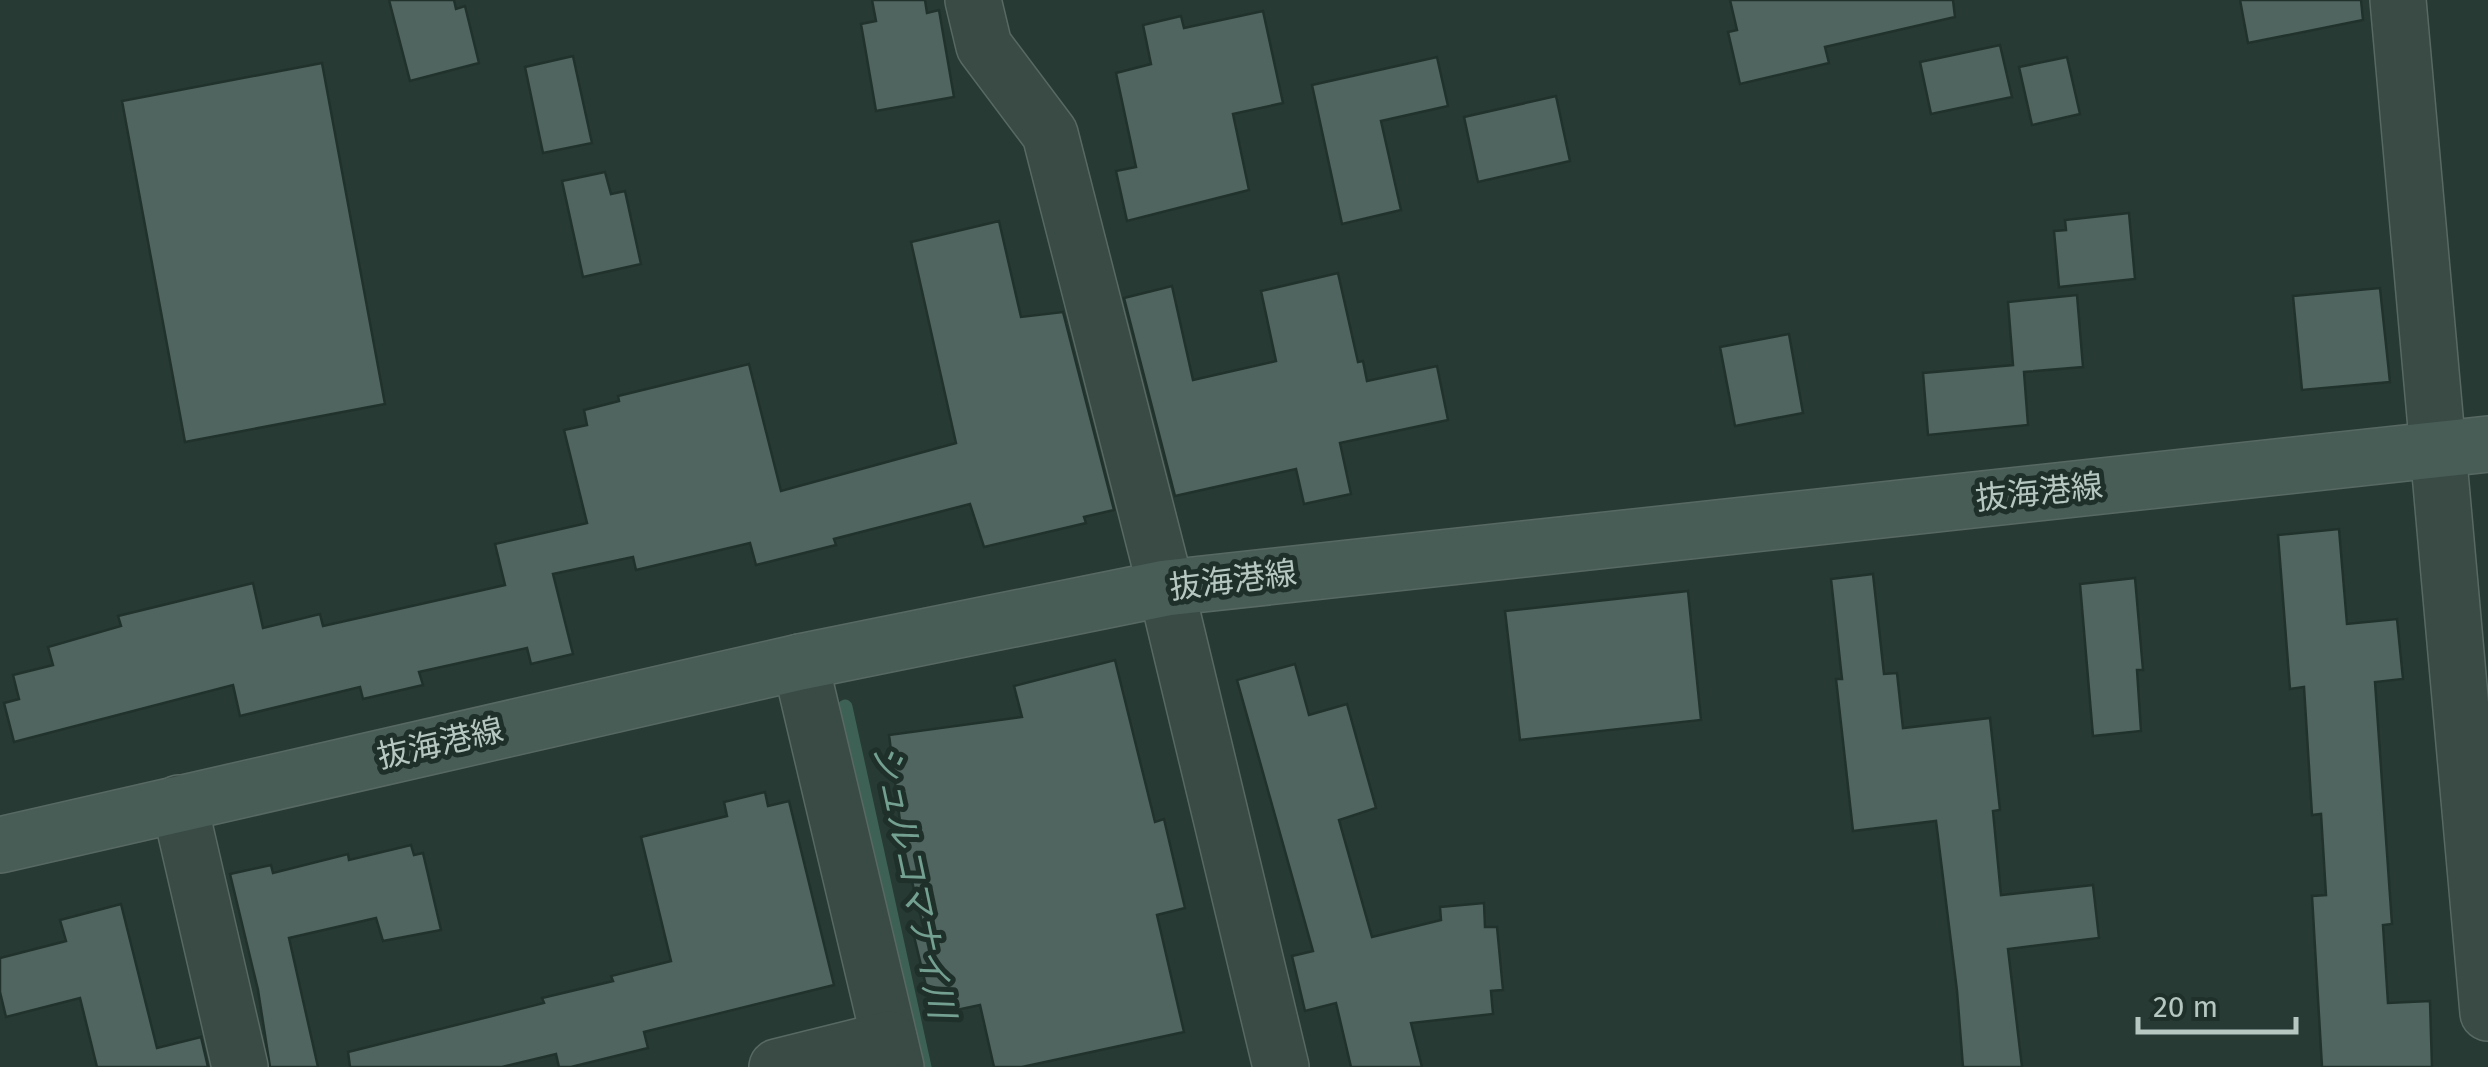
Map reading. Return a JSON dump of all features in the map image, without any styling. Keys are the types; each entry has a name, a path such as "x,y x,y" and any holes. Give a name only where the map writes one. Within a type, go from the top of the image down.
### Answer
{"main road":[{"name":"抜海港線","path":"0,845 800,662 1166,588 2464,447"}],"street":[{"path":"973,0 984,46 1050,134 1166,588 1281,1067"},
{"path":"2398,0 2464,447 2488,1012"},
{"path":"777,1067 892,1053 800,662"},
{"path":"178,802 240,1067"}],"building":[{"path":"389,0 454,0 456,9 465,6 479,63 410,81"},
{"path":"872,0 925,0 927,13 939,10 954,97 876,111 861,24 876,21"},
{"path":"1730,0 1953,0 1955,17 1825,47 1829,63 1740,84 1728,32 1737,30"},
{"path":"2240,0 2361,0 2363,20 2248,43"},
{"path":"1263,11 1283,103 1233,114 1249,190 1127,221 1116,171 1136,167 1116,73 1151,64 1143,25 1181,16 1184,28"},
{"path":"2000,45 2012,97 1931,114 1920,62"},
{"path":"573,56 592,143 543,153 525,67"},
{"path":"1437,57 1448,106 1381,121 1401,210 1342,224 1312,85"},
{"path":"2067,57 2080,114 2032,125 2019,67"},
{"path":"322,63 385,404 185,442 122,101"},
{"path":"1556,96 1570,161 1478,182 1464,117"},
{"path":"605,172 611,194 625,191 641,264 583,277 562,181"},
{"path":"2129,213 2135,279 2059,287 2054,231 2066,230 2065,220"},
{"path":"999,221 1021,317 1063,312 1114,510 1084,517 1086,523 984,547 970,504 834,539 836,545 756,565 750,543 636,570 633,557 553,574 573,654 531,664 527,648 419,672 423,685 363,699 360,687 240,716 233,685 14,742 4,703 19,699 13,675 53,665 48,647 121,626 118,616 253,583 263,628 320,614 323,626 505,585 495,544 587,523 564,430 587,425 584,410 619,401 618,396 749,364 781,491 956,443 911,242"},
{"path":"1338,273 1358,362 1363,361 1367,381 1437,366 1448,420 1340,443 1351,494 1304,504 1296,469 1175,496 1124,298 1172,286 1193,380 1276,361 1261,291"},
{"path":"2380,288 2390,382 2302,390 2293,296"},
{"path":"2077,295 2083,367 2024,372 2028,425 1928,435 1923,373 2013,365 2008,302"},
{"path":"1789,334 1803,413 1735,426 1720,347"},
{"path":"2339,529 2347,624 2397,619 2403,679 2375,682 2392,924 2383,925 2388,1003 2430,1001 2432,1067 2322,1067 2312,896 2326,895 2321,814 2312,815 2304,687 2290,689 2278,535"},
{"path":"1873,574 1884,674 1897,673 1903,728 1990,718 2000,810 1993,811 2001,895 2093,885 2099,938 2008,949 2022,1067 1963,1067 1936,821 1853,831 1836,679 1842,679 1831,579"},
{"path":"2135,578 2143,670 2137,670 2141,731 2093,736 2080,584"},
{"path":"1688,591 1701,720 1520,740 1505,611"},
{"path":"1115,660 1155,822 1164,819 1185,908 1157,915 1184,1032 1022,1067 994,1067 980,1005 933,1015 913,932 924,930 903,845 889,735 1022,717 1014,686"},
{"path":"1295,664 1309,715 1347,704 1376,808 1339,820 1372,937 1441,920 1440,907 1484,903 1485,927 1497,927 1503,990 1491,991 1493,1014 1411,1023 1422,1067 1351,1067 1336,1003 1305,1011 1292,956 1313,951 1237,680"},
{"path":"765,792 768,806 789,801 834,985 644,1032 648,1048 571,1067 559,1067 556,1054 502,1067 350,1067 348,1052 544,1003 542,998 613,981 611,976 671,961 641,837 727,816 724,802"},
{"path":"411,845 414,855 423,853 441,930 383,941 376,918 289,938 318,1067 270,1067 258,990 230,874 271,865 273,873 348,854 349,860"},
{"path":"121,904 157,1048 201,1037 208,1067 97,1067 80,998 6,1017 0,992 0,958 66,941 60,920"}],"waterway":[{"name":"シュルコマナイ川","path":"845,707 924,1067"}]}
